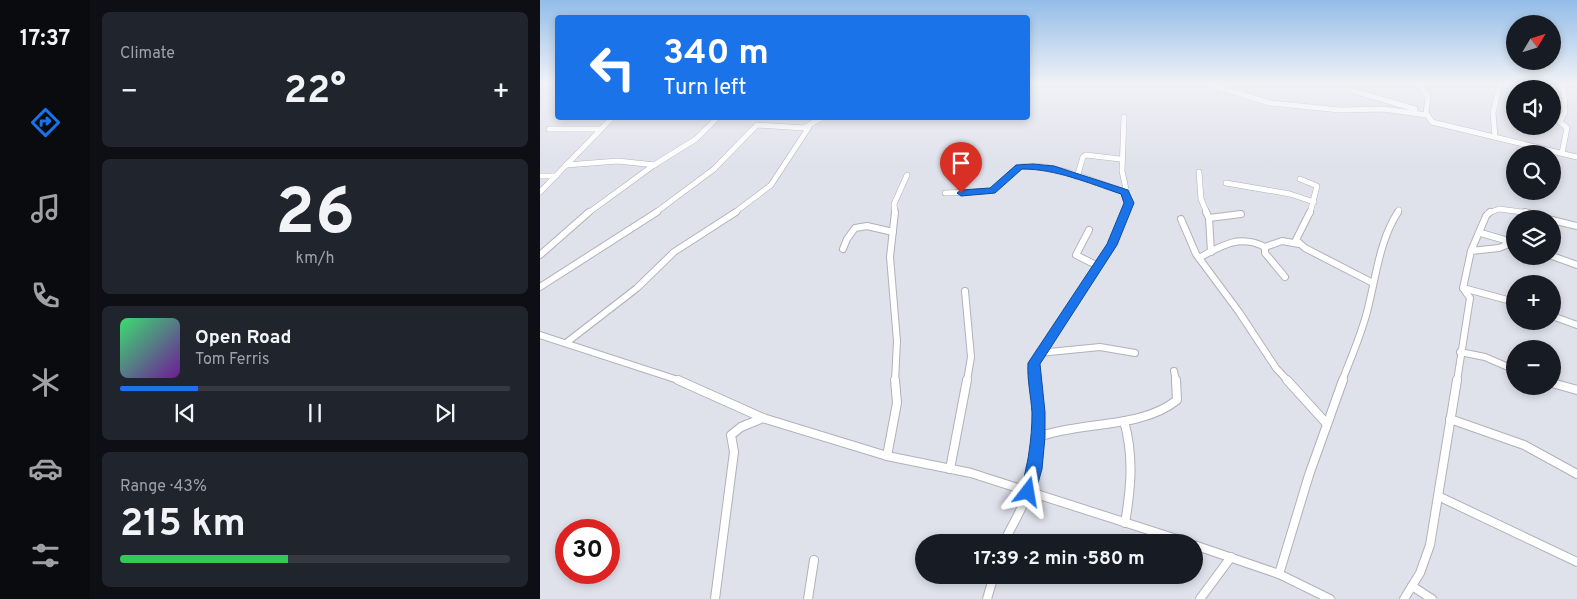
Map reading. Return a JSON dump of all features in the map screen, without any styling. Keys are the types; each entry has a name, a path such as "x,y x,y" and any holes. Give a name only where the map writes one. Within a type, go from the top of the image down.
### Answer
{"street":[{"path":"1400,111 1427,114"},
{"path":"1417,111 1427,114"},
{"path":"1427,111 1432,122 1577,157"},
{"path":"1493,111 1495,138"},
{"path":"1562,153 1567,128 1560,122 1565,111"},
{"path":"1007,534 1028,492 1034,469 1038,437 1038,412 1033,376 1034,363 1112,245 1129,203 1125,192 1120,158 1124,117"},
{"path":"540,192 610,120"},
{"path":"540,255 560,236 655,165 701,137 715,120"},
{"path":"566,343 637,288 674,252 720,224 771,185 808,127 818,120"},
{"path":"540,287 568,271 682,195 714,169 757,125 808,127"},
{"path":"549,129 600,129"},
{"path":"1077,177 1083,157 1086,155 1120,158"},
{"path":"566,165 618,161 655,165"},
{"path":"945,193 992,190 1019,166 1051,168 1125,192"},
{"path":"1199,172 1202,199 1208,218 1212,252"},
{"path":"887,456 897,403 895,383 897,341 890,257 894,204 907,175"},
{"path":"540,176 556,176"},
{"path":"1300,179 1309,181 1317,186 1314,202 1297,235 1296,240 1300,245"},
{"path":"1226,183 1290,194 1314,202"},
{"path":"1404,599 1420,573 1430,545 1470,298 1463,288 1472,251 1481,233 1487,214 1497,209 1514,210"},
{"path":"1279,574 1327,424 1367,312 1373,283 1390,224 1399,210"},
{"path":"1208,218 1241,214"},
{"path":"1181,220 1199,258 1239,312 1276,368 1327,424"},
{"path":"1561,222 1577,226"},
{"path":"843,249 847,235 854,228 860,226 893,232"},
{"path":"1089,230 1076,255 1098,266"},
{"path":"1481,233 1506,240"},
{"path":"1265,246 1275,241 1288,240 1373,283"},
{"path":"1199,258 1212,252 1220,245 1234,241 1257,242 1265,246"},
{"path":"1472,251 1500,248 1506,245"},
{"path":"1265,246 1265,253 1286,277"},
{"path":"1561,259 1577,265"},
{"path":"1463,288 1506,300"},
{"path":"950,468 959,431 971,357 965,291"},
{"path":"1470,298 1484,295"},
{"path":"1561,319 1577,325"},
{"path":"540,335 667,375 763,418 887,456 950,468 1160,534"},
{"path":"1039,353 1090,348 1126,350 1136,354"},
{"path":"1460,352 1485,357 1506,366"},
{"path":"1038,437 1054,431 1124,421 1162,413 1177,400 1178,390 1174,371"},
{"path":"1561,385 1577,390"},
{"path":"715,599 719,556 734,452 731,436 740,427 763,418"},
{"path":"1450,420 1524,445 1577,474"},
{"path":"1124,421 1134,462 1125,523"},
{"path":"1438,496 1577,562"},
{"path":"1203,548 1279,574 1330,599"},
{"path":"1200,599 1231,557"},
{"path":"808,599 814,560"},
{"path":"987,599 991,584"},
{"path":"1412,586 1432,599"}],"route":[{"path":"961,193 978,193 992,190 997,188 1019,166 1033,166 1051,168 1125,192 1129,203 1112,245 1034,363 1033,376 1038,412 1038,437 1034,469 1028,492"}]}
